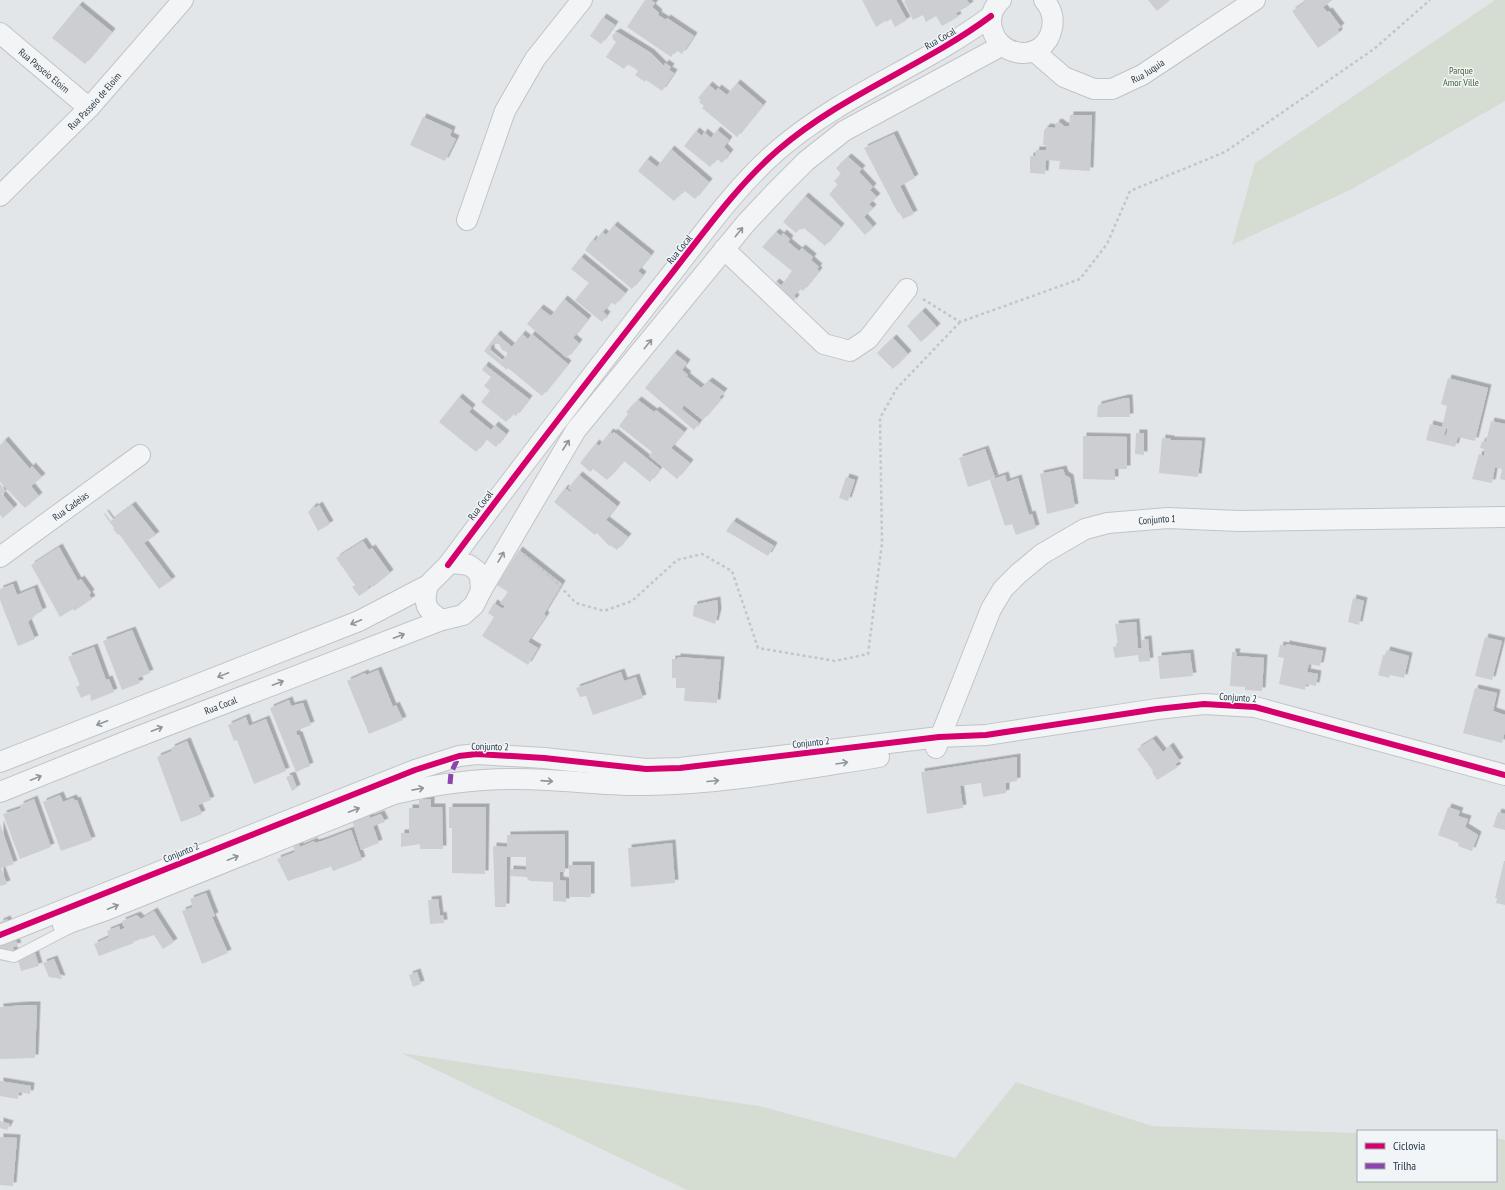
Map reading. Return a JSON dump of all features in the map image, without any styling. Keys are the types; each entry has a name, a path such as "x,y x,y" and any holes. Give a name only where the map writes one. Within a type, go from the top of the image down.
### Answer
{"street":[{"name":"Rua Passeio de Eloim","path":"0,196 89,108 183,0"},
{"path":"467,220 506,111 535,59 582,0"},
{"name":"Rua Juquia","path":"1034,51 1064,77 1094,89 1112,89 1142,75 1256,0"},
{"path":"996,8 992,32 1001,46 1017,53 1034,51 1044,44 1051,34 1053,22 1053,3"},
{"name":"Rua Cocal","path":"448,565 569,404 754,171 804,128 858,94 970,31 996,8"},
{"name":"Rua Passeio Eloim","path":"0,33 89,108"},
{"path":"428,585 424,599 430,613 442,620 463,614 474,605 576,430 724,249 776,190 825,145 844,132 1001,46"},
{"path":"724,249 824,344 850,351 868,339 907,289"},
{"name":"Rua Cadeias","path":"0,557 140,455"},
{"name":"Conjunto 1","path":"937,743 991,609 1003,589 1042,554 1085,529 1108,523 1168,518 1239,521 1505,517"},
{"path":"0,762 359,621 428,585 448,565 453,563 469,565 478,571 482,584 481,591"},
{"name":"Rua Cocal","path":"0,792 132,739 442,620"},
{"name":"Conjunto 2","path":"391,787 420,788 479,780 512,779 616,785 681,776 793,771 937,743 980,738 986,735 1157,709 1204,704 1255,707 1505,775"},
{"name":"Conjunto 2","path":"0,935 74,914 113,907 270,835 391,787 459,756 478,754 544,758 646,769 681,776"},
{"name":"Conjunto 2","path":"0,947 74,914"}],"lane":[{"path":"0,954 14,957 74,926 74,914"}],"path":[{"path":"510,541 553,579 576,603 604,611 632,601 677,560 702,554 732,571 758,648 835,661 868,654 882,543 880,418 897,388 960,322 1080,279 1107,244 1130,191 1225,152 1374,50 1430,0"},
{"path":"907,289 960,322"}],"green space":[{"name":"Parque Amor Ville","path":"1495,0 1505,0 1505,101 1352,189 1232,245 1255,163"},
{"path":"401,1053 759,1106 955,1158 1016,1082 1152,1126 1357,1133 1357,1182 1497,1182 1497,1138 1505,1140 1505,1190 687,1190"}],"building":[{"path":"645,0 651,0 655,3 652,7 659,13 658,15 666,20 667,18 694,36 682,54 676,50 671,57 627,27"},
{"path":"862,0 896,0 907,20 895,27 891,19 876,27"},
{"path":"967,0 970,5 956,13 958,17 942,26 936,16 926,22 923,15 913,20 904,1"},
{"path":"1148,0 1170,0 1157,11"},
{"path":"1308,0 1329,0 1330,2 1323,7 1327,12 1329,11 1341,27 1338,29 1339,33 1318,48 1292,11"},
{"path":"79,5 112,32 85,64 52,38"},
{"path":"603,17 615,25 601,44 590,36"},
{"path":"617,32 651,53 664,66 665,63 671,67 669,70 674,73 662,91 646,80 645,82 635,75 638,71 628,64 624,69 606,57 616,42 612,35"},
{"path":"737,83 763,105 737,137 702,108 704,106 699,102 701,100 698,98 709,85 716,91 718,88 727,95"},
{"path":"1070,115 1092,115 1090,171 1059,169 1060,161 1046,160 1045,174 1030,173 1030,156 1035,156 1036,150 1046,150 1046,145 1043,145 1044,130 1047,127 1055,128 1056,123 1059,122 1064,126 1069,126"},
{"path":"423,117 452,130 450,136 456,139 445,161 410,145"},
{"path":"717,130 729,140 724,147 730,153 722,163 717,159 710,167 684,146 696,131 702,136 704,132 711,138"},
{"path":"894,134 915,178 900,186 914,214 903,219 899,212 898,213 864,148"},
{"path":"671,149 709,182 695,199 685,191 682,194 681,193 674,201 638,171 647,159 657,167"},
{"path":"848,157 862,169 859,172 873,187 870,190 877,197 869,204 873,208 864,217 873,227 865,235 829,194 838,185 834,181 841,174 836,168"},
{"path":"805,196 841,227 825,246 804,228 802,230 800,228 796,233 783,222"},
{"path":"614,225 651,255 638,271 643,275 632,289 585,250 593,239 598,243 596,240 602,232 606,235"},
{"path":"776,232 781,236 783,233 790,239 788,242 799,251 802,248 813,257 811,260 819,267 817,269 819,271 803,291 800,289 794,296 796,298 793,302 773,285 776,282 781,286 792,271 762,247"},
{"path":"581,257 625,293 615,305 611,302 603,312 607,315 602,322 575,300 589,283 571,269"},
{"path":"564,299 588,319 573,338 579,343 567,358 527,324 540,308 551,316"},
{"path":"922,311 937,327 921,342 907,326"},
{"path":"497,334 512,347 522,334 528,339 532,334 568,364 542,396 508,368 507,370 484,351","holes":["494,344 499,344 502,350 507,352 507,355 502,361 491,351 491,346"]},
{"path":"893,338 908,354 893,369 877,353"},
{"path":"674,353 687,363 682,370 688,375 686,376 701,388 709,381 724,392 719,398 721,399 703,420 684,405 682,409 699,423 694,430 645,388"},
{"path":"485,365 529,399 516,416 513,414 506,422 481,402 490,391 484,386 491,377 482,370"},
{"path":"1448,378 1488,388 1475,441 1458,437 1455,447 1426,440 1430,424 1442,427 1447,406 1441,404","holes":["1446,428 1448,429 1446,436 1444,435"]},
{"path":"459,397 472,408 469,412 491,430 495,425 506,434 496,447 486,439 476,452 439,422"},
{"path":"1129,398 1130,417 1097,417 1098,405"},
{"path":"638,400 654,412 656,410 684,432 671,448 690,463 677,479 649,456 652,452 619,426 628,414 626,412"},
{"path":"1491,421 1505,424 1505,480 1500,479 1502,469 1495,467 1492,483 1472,479 1479,454 1484,456 1484,449 1480,448 1482,441 1486,442"},
{"path":"610,432 613,434 614,432 660,469 650,482 624,461 607,480 593,469 590,472 580,463 596,443 599,446"},
{"path":"1136,433 1144,433 1144,455 1135,454"},
{"path":"1083,436 1127,437 1127,469 1115,469 1115,480 1083,479"},
{"path":"1162,438 1171,440 1202,441 1198,477 1159,473"},
{"path":"5,440 30,469 32,466 42,477 31,486 39,496 25,508 0,482 0,445"},
{"path":"985,449 995,478 968,487 959,458"},
{"path":"1063,469 1065,475 1070,478 1075,507 1047,514 1040,474"},
{"path":"579,475 617,506 606,520 628,537 617,550 610,545 609,546 597,533 595,535 554,502 565,488 570,492 572,491 568,488"},
{"path":"1005,475 1007,482 1018,478 1029,515 1032,514 1036,528 1016,535 1012,524 1005,526 990,480"},
{"path":"846,477 855,480 848,501 839,498"},
{"path":"0,484 6,491 2,494 14,508 3,518 0,515"},
{"path":"132,505 156,535 144,543 172,580 159,589 119,534 118,535 113,529 114,528 104,514 105,513 111,521"},
{"path":"319,505 330,524 318,531 308,512 314,506 315,508"},
{"path":"733,521 774,546 768,556 726,531"},
{"path":"363,541 369,550 372,548 390,573 373,587 371,585 367,588 368,590 359,596 352,587 355,585 336,558"},
{"path":"59,547 78,581 81,579 91,593 89,595 92,599 74,611 73,609 60,617 31,565"},
{"path":"519,550 562,584 544,614 546,616 528,642 538,648 528,665 482,636 494,617 488,613 494,603 503,609 505,606 500,603 508,592 497,585"},
{"path":"13,584 17,595 34,588 43,611 36,614 28,622 35,639 18,646 0,600 0,589"},
{"path":"1353,598 1364,601 1359,625 1348,622"},
{"path":"717,600 718,612 715,624 693,616 694,605"},
{"path":"1136,622 1138,648 1142,648 1141,640 1148,639 1150,661 1139,662 1138,655 1115,658 1113,647 1118,646 1115,624"},
{"path":"132,630 150,673 138,678 140,683 122,690 103,641"},
{"path":"1485,637 1502,641 1492,680 1475,676"},
{"path":"1286,644 1323,651 1320,666 1309,664 1307,672 1318,674 1316,686 1306,684 1305,690 1279,684 1284,658 1278,657 1280,645 1286,646"},
{"path":"94,647 106,680 109,679 114,692 91,701 90,694 81,698 76,687 80,685 68,657"},
{"path":"1387,650 1409,656 1404,678 1390,675 1389,678 1378,675 1383,655 1385,655"},
{"path":"1232,652 1237,652 1236,656 1264,658 1262,691 1245,690 1245,687 1230,686"},
{"path":"1190,653 1193,676 1160,679 1158,656"},
{"path":"677,657 721,660 717,703 684,701 685,688 676,688 676,678 672,678 672,659 677,659"},
{"path":"378,670 393,707 396,705 403,720 369,734 347,681 365,673 366,675"},
{"path":"621,672 624,681 636,677 643,698 593,715 586,696 580,697 576,688"},
{"path":"1475,688 1497,693 1493,711 1505,715 1505,731 1502,743 1463,733"},
{"path":"289,700 291,706 303,703 311,725 296,731 297,735 299,735 310,766 296,772 270,708"},
{"path":"246,717 249,726 266,719 286,771 254,784 237,740 234,741 228,725"},
{"path":"1153,739 1163,752 1170,746 1180,761 1175,764 1178,767 1157,780 1152,772 1153,771 1137,749"},
{"path":"187,741 211,800 198,805 202,814 181,822 157,757 172,751 171,748"},
{"path":"1017,757 1017,781 1006,783 1006,793 983,797 981,783 960,786 963,808 927,814 921,772"},
{"path":"292,775 297,788 292,791 286,777"},
{"path":"60,795 63,802 73,798 75,801 77,800 92,840 61,851 43,802"},
{"path":"34,799 51,847 20,859 3,814 21,808 20,805"},
{"path":"431,799 431,807 442,807 443,849 420,849 420,844 401,847 401,833 409,833 409,808 419,808 419,800"},
{"path":"449,807 486,807 485,874 452,873 452,828 449,828"},
{"path":"1448,807 1460,811 1458,816 1468,819 1465,827 1478,835 1472,851 1458,846 1459,843 1438,835"},
{"path":"1498,812 1505,814 1505,830 1493,827"},
{"path":"369,813 370,818 381,814 385,822 373,826 379,843 361,850 352,820"},
{"path":"0,824 14,864 1,868 7,884 0,886"},
{"path":"351,830 362,860 333,871 330,865 330,867 288,881 277,859 295,852 293,846 299,844 300,847 314,841 315,843"},
{"path":"565,834 565,872 560,872 560,880 566,881 566,902 553,901 553,882 531,881 528,880 527,877 510,876 510,869 526,870 526,857 507,857 506,907 495,907 493,846 507,847 507,835"},
{"path":"672,843 675,883 631,887 628,848"},
{"path":"1504,861 1505,905 1496,903 1497,898 1495,898"},
{"path":"569,865 591,865 591,897 569,897"},
{"path":"206,893 215,916 212,917 228,953 202,964 182,911 193,907 190,899"},
{"path":"438,899 440,916 443,915 444,923 430,924 428,900"},
{"path":"154,911 174,942 163,949 154,935 99,956 94,944 109,937 107,931 119,926 120,930 125,928 122,921 137,915 141,919"},
{"path":"7,919 18,946 13,947 17,958 9,961 5,950 0,950 0,922"},
{"path":"35,953 39,966 21,971 18,959"},
{"path":"54,959 62,979 49,977 43,963"},
{"path":"417,972 421,984 413,987 409,975"},
{"path":"37,1005 35,1058 0,1059 0,1007"},
{"path":"0,1081 31,1086 30,1094 19,1092 18,1099 0,1096"},
{"path":"0,1121 10,1124 7,1130 0,1128"},
{"path":"0,1137 17,1138 13,1186 0,1185"}],"marked path":[{"path":"450,784 451,773 459,756"}],"cycle path":[{"path":"448,565 702,234 746,181 778,150 829,112 939,50 991,16"},
{"path":"0,935 415,770 459,756 477,754 544,758 646,769 680,768 939,737 986,735 1157,709 1204,704 1255,707 1505,775"}]}
